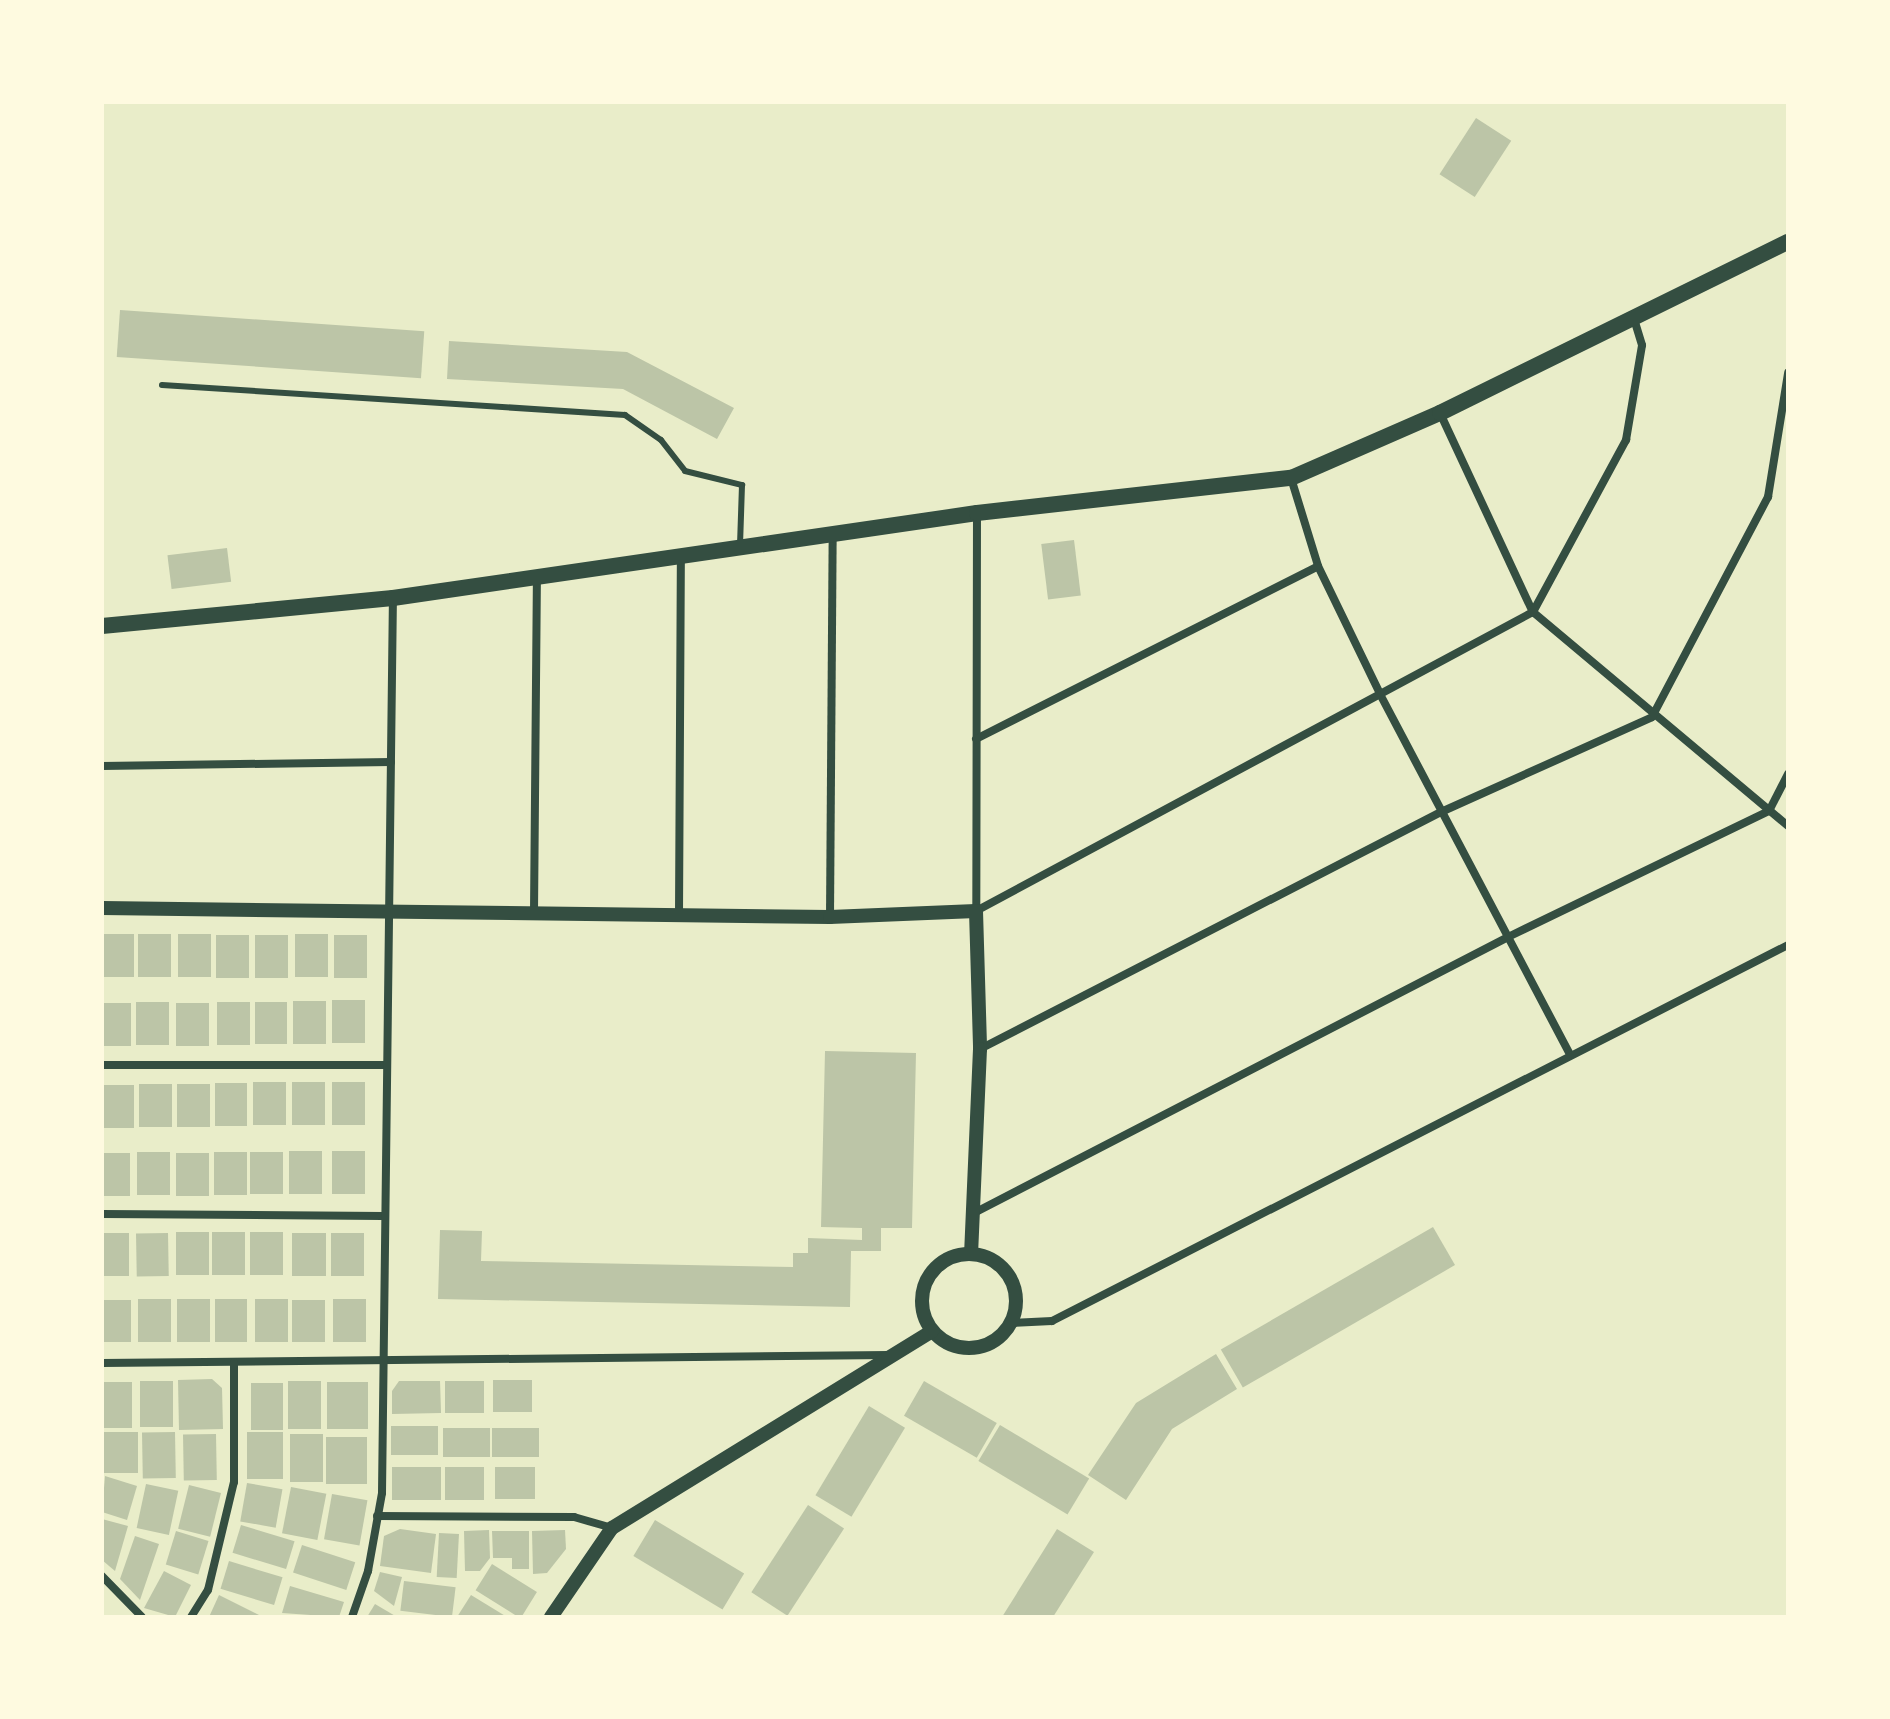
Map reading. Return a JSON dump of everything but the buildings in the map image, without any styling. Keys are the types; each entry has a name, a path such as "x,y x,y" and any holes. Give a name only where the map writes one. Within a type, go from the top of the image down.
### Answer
{"main road":[{"path":"102,626 393,598 977,513 1291,478 1440,413 1788,242"}],"street":[{"path":"102,908 830,917 976,911 1533,612 1626,440 1642,345 1634,318"},
{"path":"980,1049 1441,812 1652,717 1768,497 1788,373"},
{"path":"1440,413 1533,612 1652,717 1788,826"},
{"path":"1291,478 1318,566 1381,696 1570,1055"},
{"path":"971,1254 980,1049 976,911 977,513"},
{"path":"830,917 833,534"},
{"path":"679,915 681,558"},
{"path":"976,739 1318,566"},
{"path":"534,912 537,577"},
{"path":"352,1617 368,1571 377,1516 384,1363 383,1216 392,910 393,598"},
{"path":"102,766 391,762"},
{"path":"974,1213 1508,937 1769,811 1788,774"},
{"path":"1011,1323 1052,1321 1788,945"},
{"path":"102,1065 387,1065"},
{"path":"102,1214 383,1216"},
{"path":"971,1254 987,1257 1010,1278 1016,1292 1011,1323 1002,1335 974,1348 958,1348 932,1331 921,1302 923,1287 942,1262 971,1254"},
{"path":"551,1617 612,1528 932,1331"},
{"path":"102,1363 384,1363 893,1355"},
{"path":"191,1617 208,1590 234,1482 234,1363"},
{"path":"377,1516 574,1517 612,1528"},
{"path":"102,1576 142,1617"}],"lane":[{"path":"162,385 625,415 661,440 685,471 742,485 740,548"}]}
